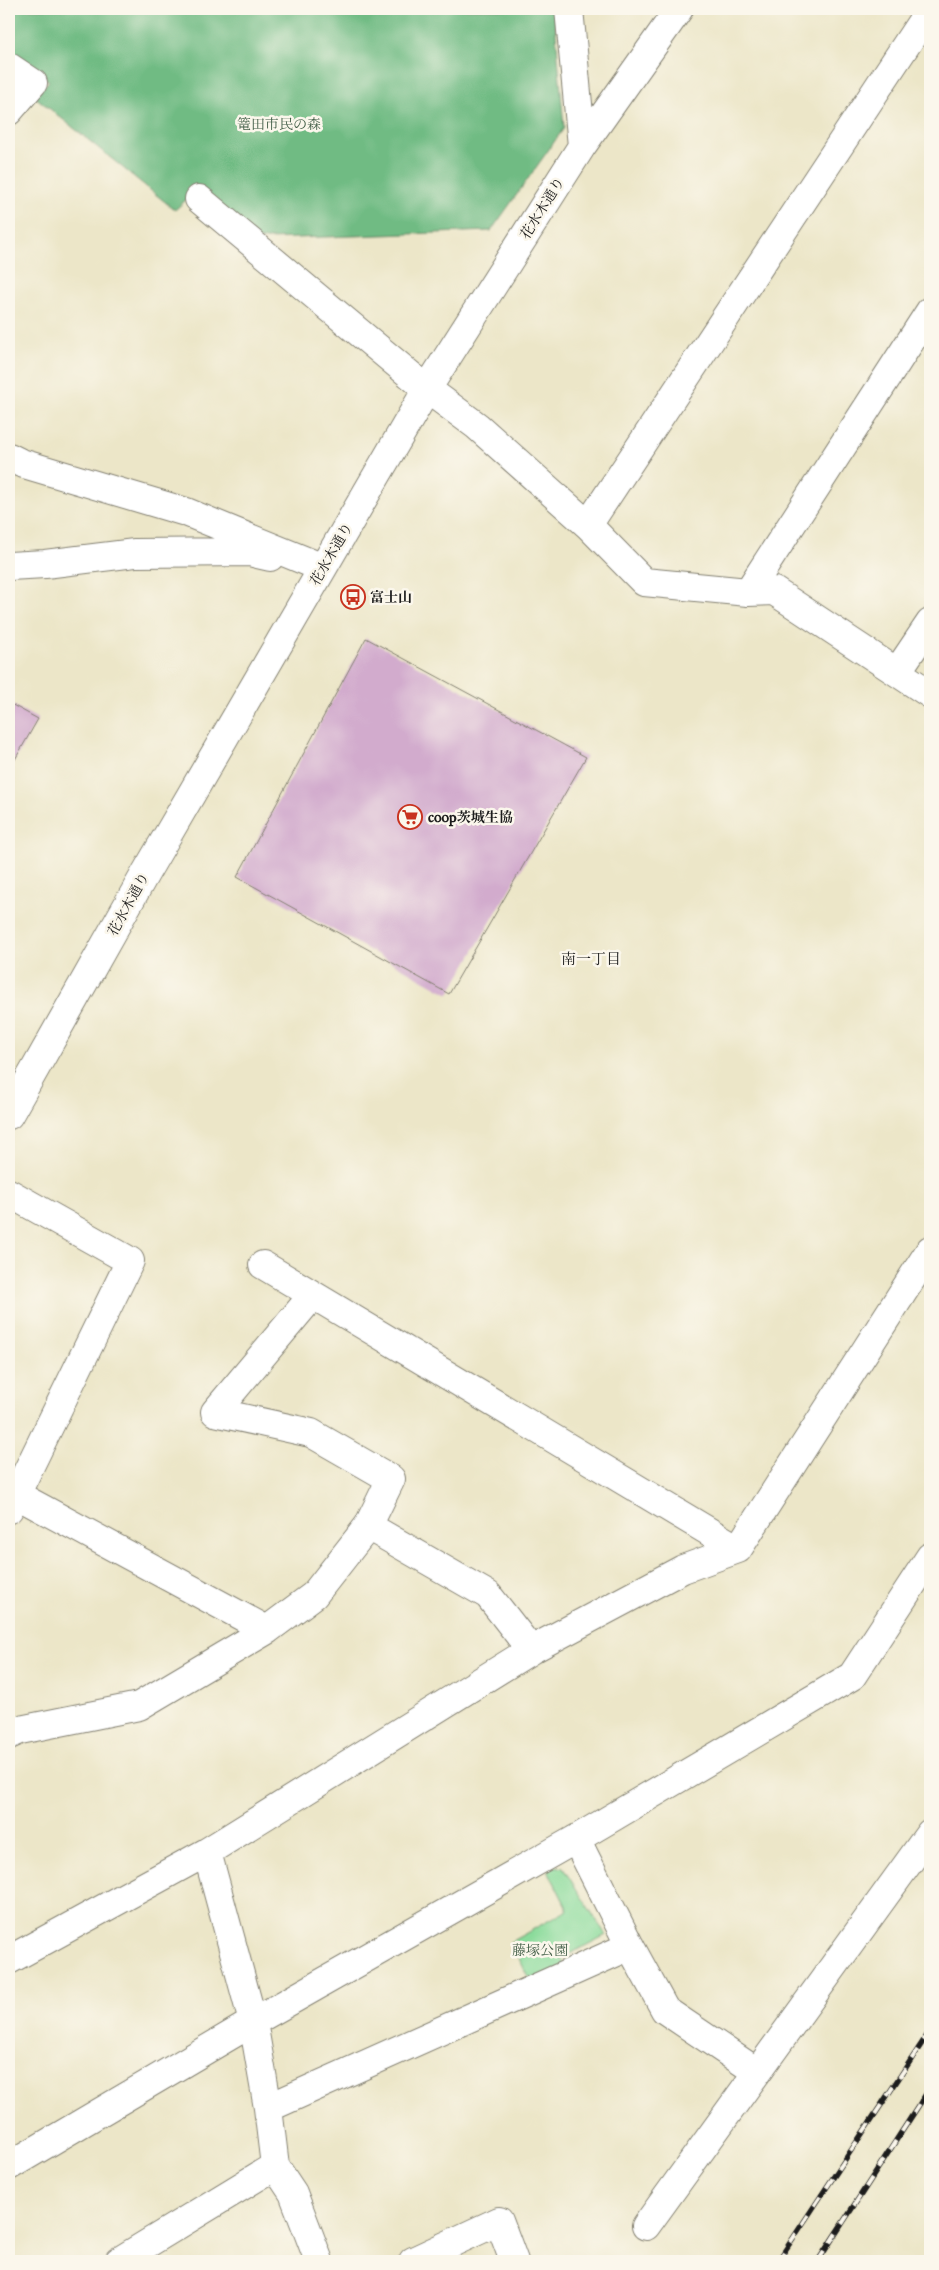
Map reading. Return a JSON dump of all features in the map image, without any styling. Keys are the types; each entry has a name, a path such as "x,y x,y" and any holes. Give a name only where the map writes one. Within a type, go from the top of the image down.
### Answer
{"street":[{"path":"569,9 582,146"},
{"name":"花水木通り","path":"9,1115 145,874 427,389 582,146 679,9"},
{"path":"588,525 930,9"},
{"path":"9,67 33,83 9,111"},
{"path":"199,199 427,389 477,426 588,525 644,582 748,592 774,591 930,694"},
{"path":"748,592 930,311"},
{"path":"9,457 21,463 186,512 323,568"},
{"path":"9,566 45,564 135,553 249,552 323,568"},
{"path":"897,672 930,623"},
{"path":"9,1193 130,1261 13,1502 267,1630"},
{"path":"9,1959 207,1852 531,1650 683,1569 738,1549 930,1250"},
{"path":"263,1265 738,1549"},
{"path":"9,1735 20,1730 139,1706 267,1630 314,1596 368,1526 391,1479 311,1433 215,1412 313,1295"},
{"path":"368,1526 488,1595 531,1650"},
{"path":"9,2166 253,2022 576,1839 852,1676 930,1557"},
{"path":"646,2226 930,1833"},
{"path":"576,1839 665,2010 757,2072"},
{"path":"207,1852 253,2022 268,2108 275,2166 293,2193 319,2261"},
{"path":"268,2108 630,1946"},
{"path":"119,2261 275,2166"},
{"path":"413,2261 499,2221 514,2261"}],"green space":[{"name":"篭田市民の森","path":"9,9 554,9 564,128 491,231 242,240 187,199 175,210 34,96 49,81 9,50"},
{"name":"藤塚公園","path":"556,1866 563,1868 606,1935 562,1958 566,1967 532,1983 510,1942 568,1910 548,1870"}],"building":[{"name":"coop茨城生協","path":"366,638 586,757 449,994 237,877"},
{"path":"9,703 38,719 9,770"}],"railway":[{"path":"778,2261 930,2031"},
{"path":"818,2261 930,2088"}],"place":[{"name":"富士山","path":"353,597"},
{"name":"coop茨城生協","path":"410,817"}],"district":[{"name":"南一丁目","path":"591,959"}]}
